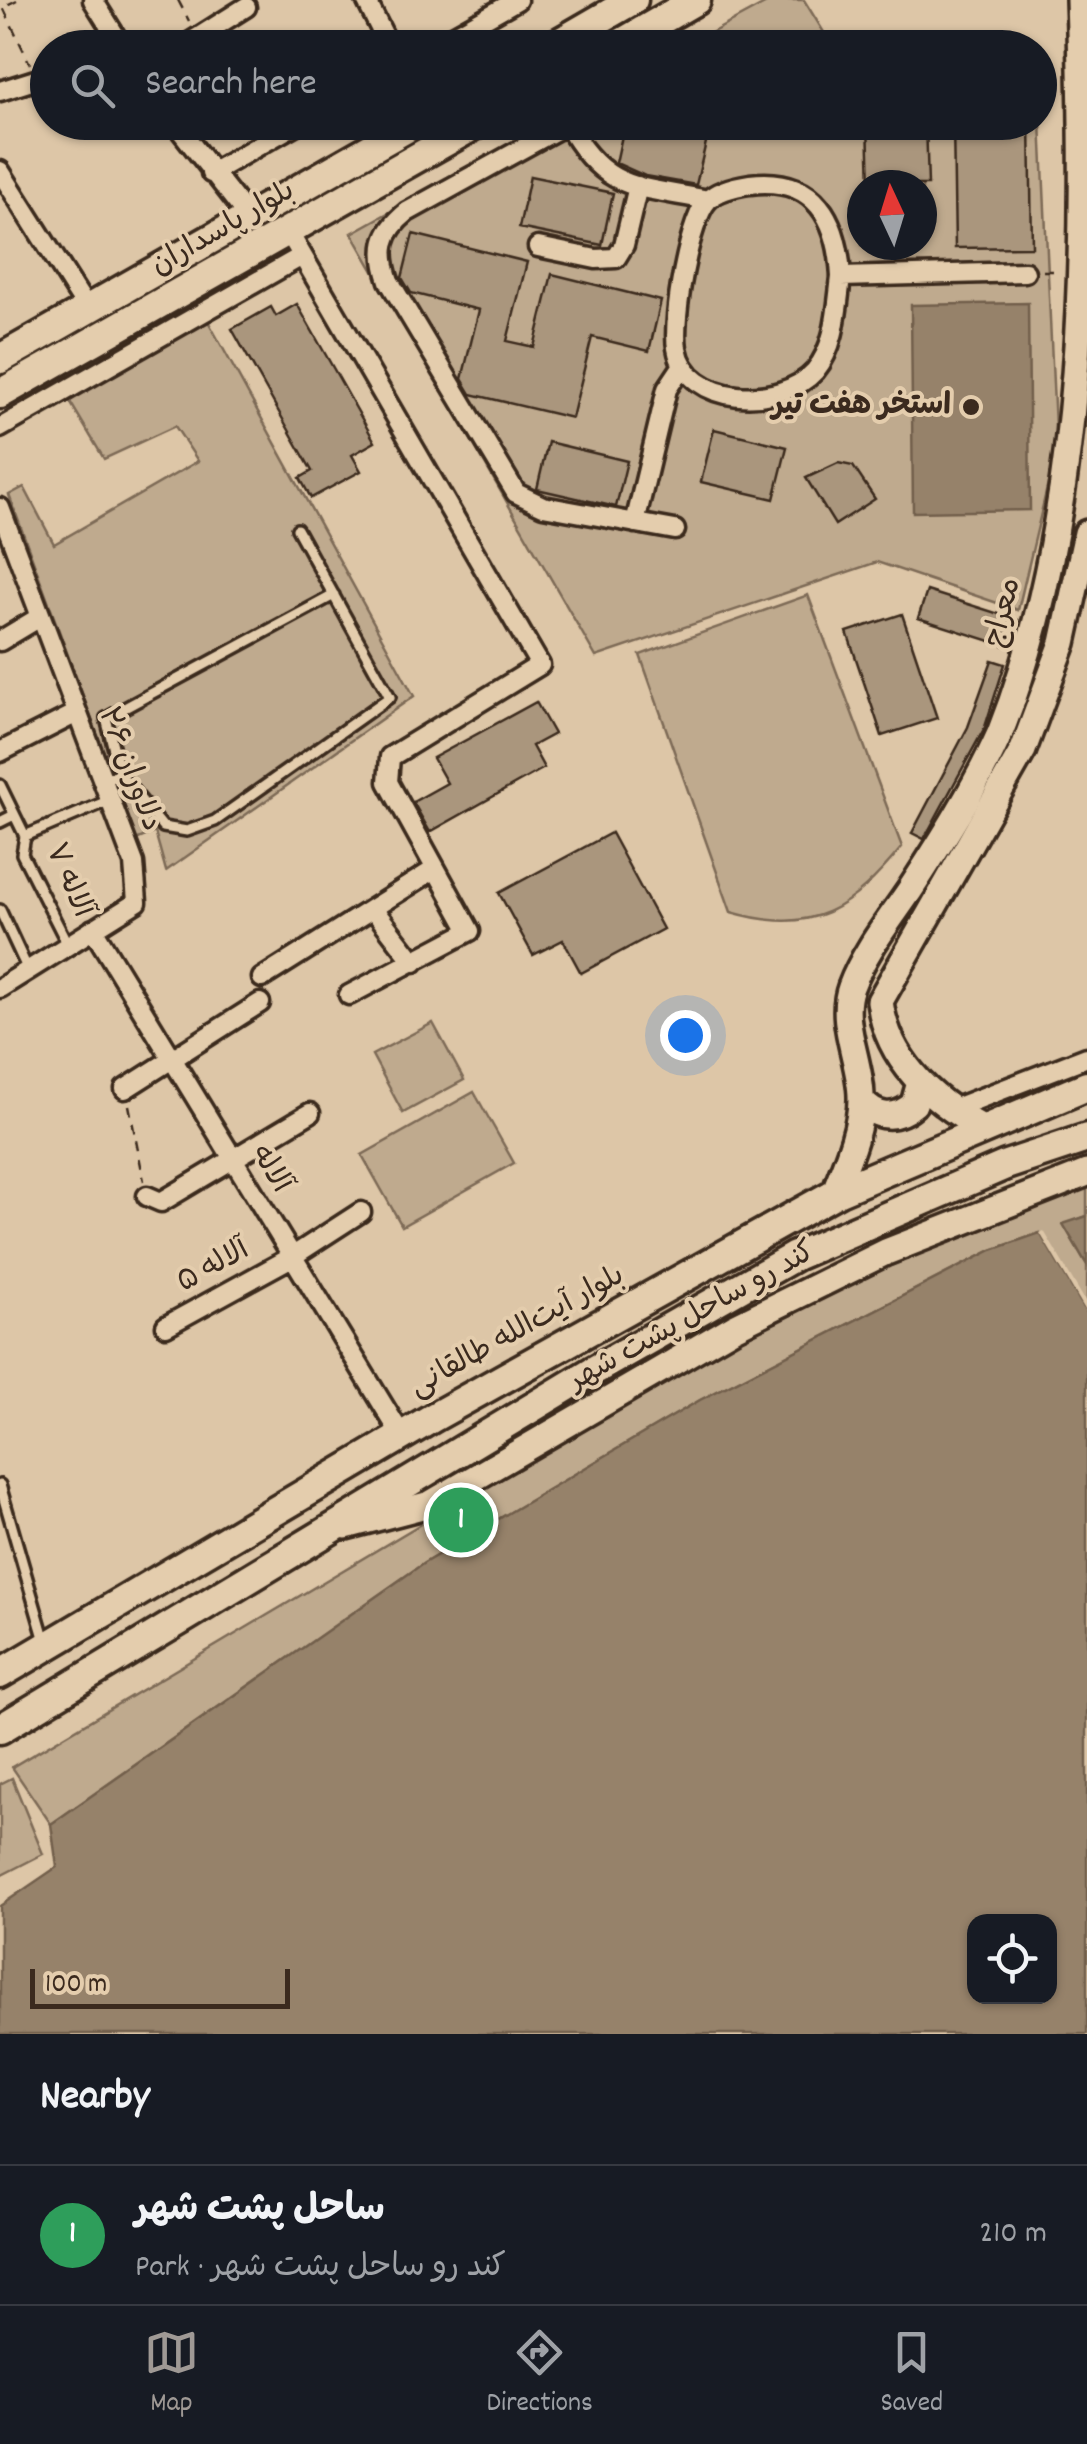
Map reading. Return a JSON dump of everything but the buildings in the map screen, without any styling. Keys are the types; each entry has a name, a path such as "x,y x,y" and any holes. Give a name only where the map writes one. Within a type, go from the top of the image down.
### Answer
{"main road":[{"path":"581,30 633,0"},
{"path":"644,30 696,0"},
{"name":"بلوار پاسداران","path":"0,359 386,140"},
{"name":"بلوار پاسداران","path":"0,394 295,244 453,140"},
{"name":"بلوار آیت‌الله طالقانی","path":"0,1674 402,1436 834,1194 1087,1086"},
{"path":"0,1729 593,1371 795,1256 1006,1165 1087,1138"},
{"path":"173,1574 160,1591 164,1611 175,1617 196,1612"},
{"path":"82,1628 106,1634 112,1655 108,1664"}],"street":[{"path":"93,0 112,30"},
{"path":"366,0 381,30"},
{"path":"464,30 517,0"},
{"name":"معراج","path":"834,1194 861,1100 847,1008 850,990 866,955 938,848 999,735 1031,649 1077,466 1086,164 1084,31 1079,0"},
{"path":"210,30 246,8"},
{"path":"0,91 30,82"},
{"path":"187,140 248,218"},
{"path":"211,173 269,140"},
{"path":"535,140 406,212 391,225 382,259 398,298 516,492 544,506 674,530"},
{"path":"577,140 595,167 638,186 708,200"},
{"path":"0,171 88,310"},
{"path":"749,184 794,187 818,204 831,221 839,242 841,277 828,348 815,370 797,385 776,395 733,394 699,382 684,365 677,348 677,322 692,240 708,200 728,188 749,184"},
{"path":"538,246 596,259 616,258 638,186"},
{"path":"0,428 295,244 540,665 390,758 388,782 470,931 349,996"},
{"path":"841,277 1024,272"},
{"path":"635,523 667,389 684,365"},
{"name":"دلاوران ۲۶","path":"0,508 77,714 111,777 110,800 134,864 137,902 0,988"},
{"name":"معراج","path":"982,1128 950,1110 920,1082 894,1048 880,1002 1022,750 1064,643 1087,533"},
{"path":"0,641 40,616"},
{"path":"0,752 77,714"},
{"path":"262,978 435,869"},
{"path":"374,910 414,962"},
{"name":"آلاله","path":"93,929 290,1258 402,1436"},
{"path":"126,1089 260,1003"},
{"path":"950,1110 1087,1057"},
{"path":"861,1100 872,1111 895,1116 914,1104 920,1082"},
{"path":"147,1196 161,1202 233,1163 310,1113"},
{"name":"کند رو ساحل پشت شهر","path":"336,1529 430,1504 751,1319 886,1252 1087,1173"},
{"name":"آلاله ۵","path":"166,1326 290,1258 361,1212"}],"lane":[{"path":"297,529 334,595 390,697 215,820 187,832 163,827 111,777 106,718 334,595"},
{"name":"آلاله ۷","path":"0,785 24,836 22,854 68,945"},
{"path":"24,836 110,800"},
{"path":"0,822 14,815"},
{"path":"0,910 28,970"},
{"path":"0,1485 48,1648"}],"path":[{"path":"16,0 3,7 30,55"},
{"path":"178,0 194,30"},
{"path":"1024,272 1083,287"},
{"path":"126,1089 147,1196"}],"shaded area":[{"path":"772,0 804,0 823,30 716,30"},
{"path":"519,140 1042,140 1056,450 1018,610 877,562 596,657 352,233"},
{"name":"استخر هفت تیر","path":"1028,303 1030,510 913,512 911,305"},
{"path":"208,321 414,696 166,871 155,832 136,840 9,495 24,487 54,544 198,461 175,426 104,459 63,390"},
{"path":"808,595 902,847 865,887 829,912 786,921 760,919 731,912 640,655"},
{"path":"433,1023 464,1080 403,1113 372,1055"},
{"path":"474,1092 514,1163 402,1226 362,1155"},
{"path":"1087,1185 1087,1216 1064,1225 1087,1265 1087,1313 1040,1233 992,1250 700,1400 424,1563 51,1824 12,1767 641,1393 795,1309 925,1250"},
{"path":"1087,1216 1087,1265 1063,1224"},
{"path":"1040,1233 1087,1313 1087,2034 0,2034 0,1906 57,1867 51,1824 424,1563 700,1400 992,1250"},
{"path":"12,1778 43,1854 0,1876 0,1784"}],"pier":[{"path":"1044,1231 1087,1304 1087,1313 1040,1233"}],"place":[{"name":"استخر هفت تیر","path":"971,407"},
{"name":"ساحل پشت شهر","path":"461,1520"}]}
